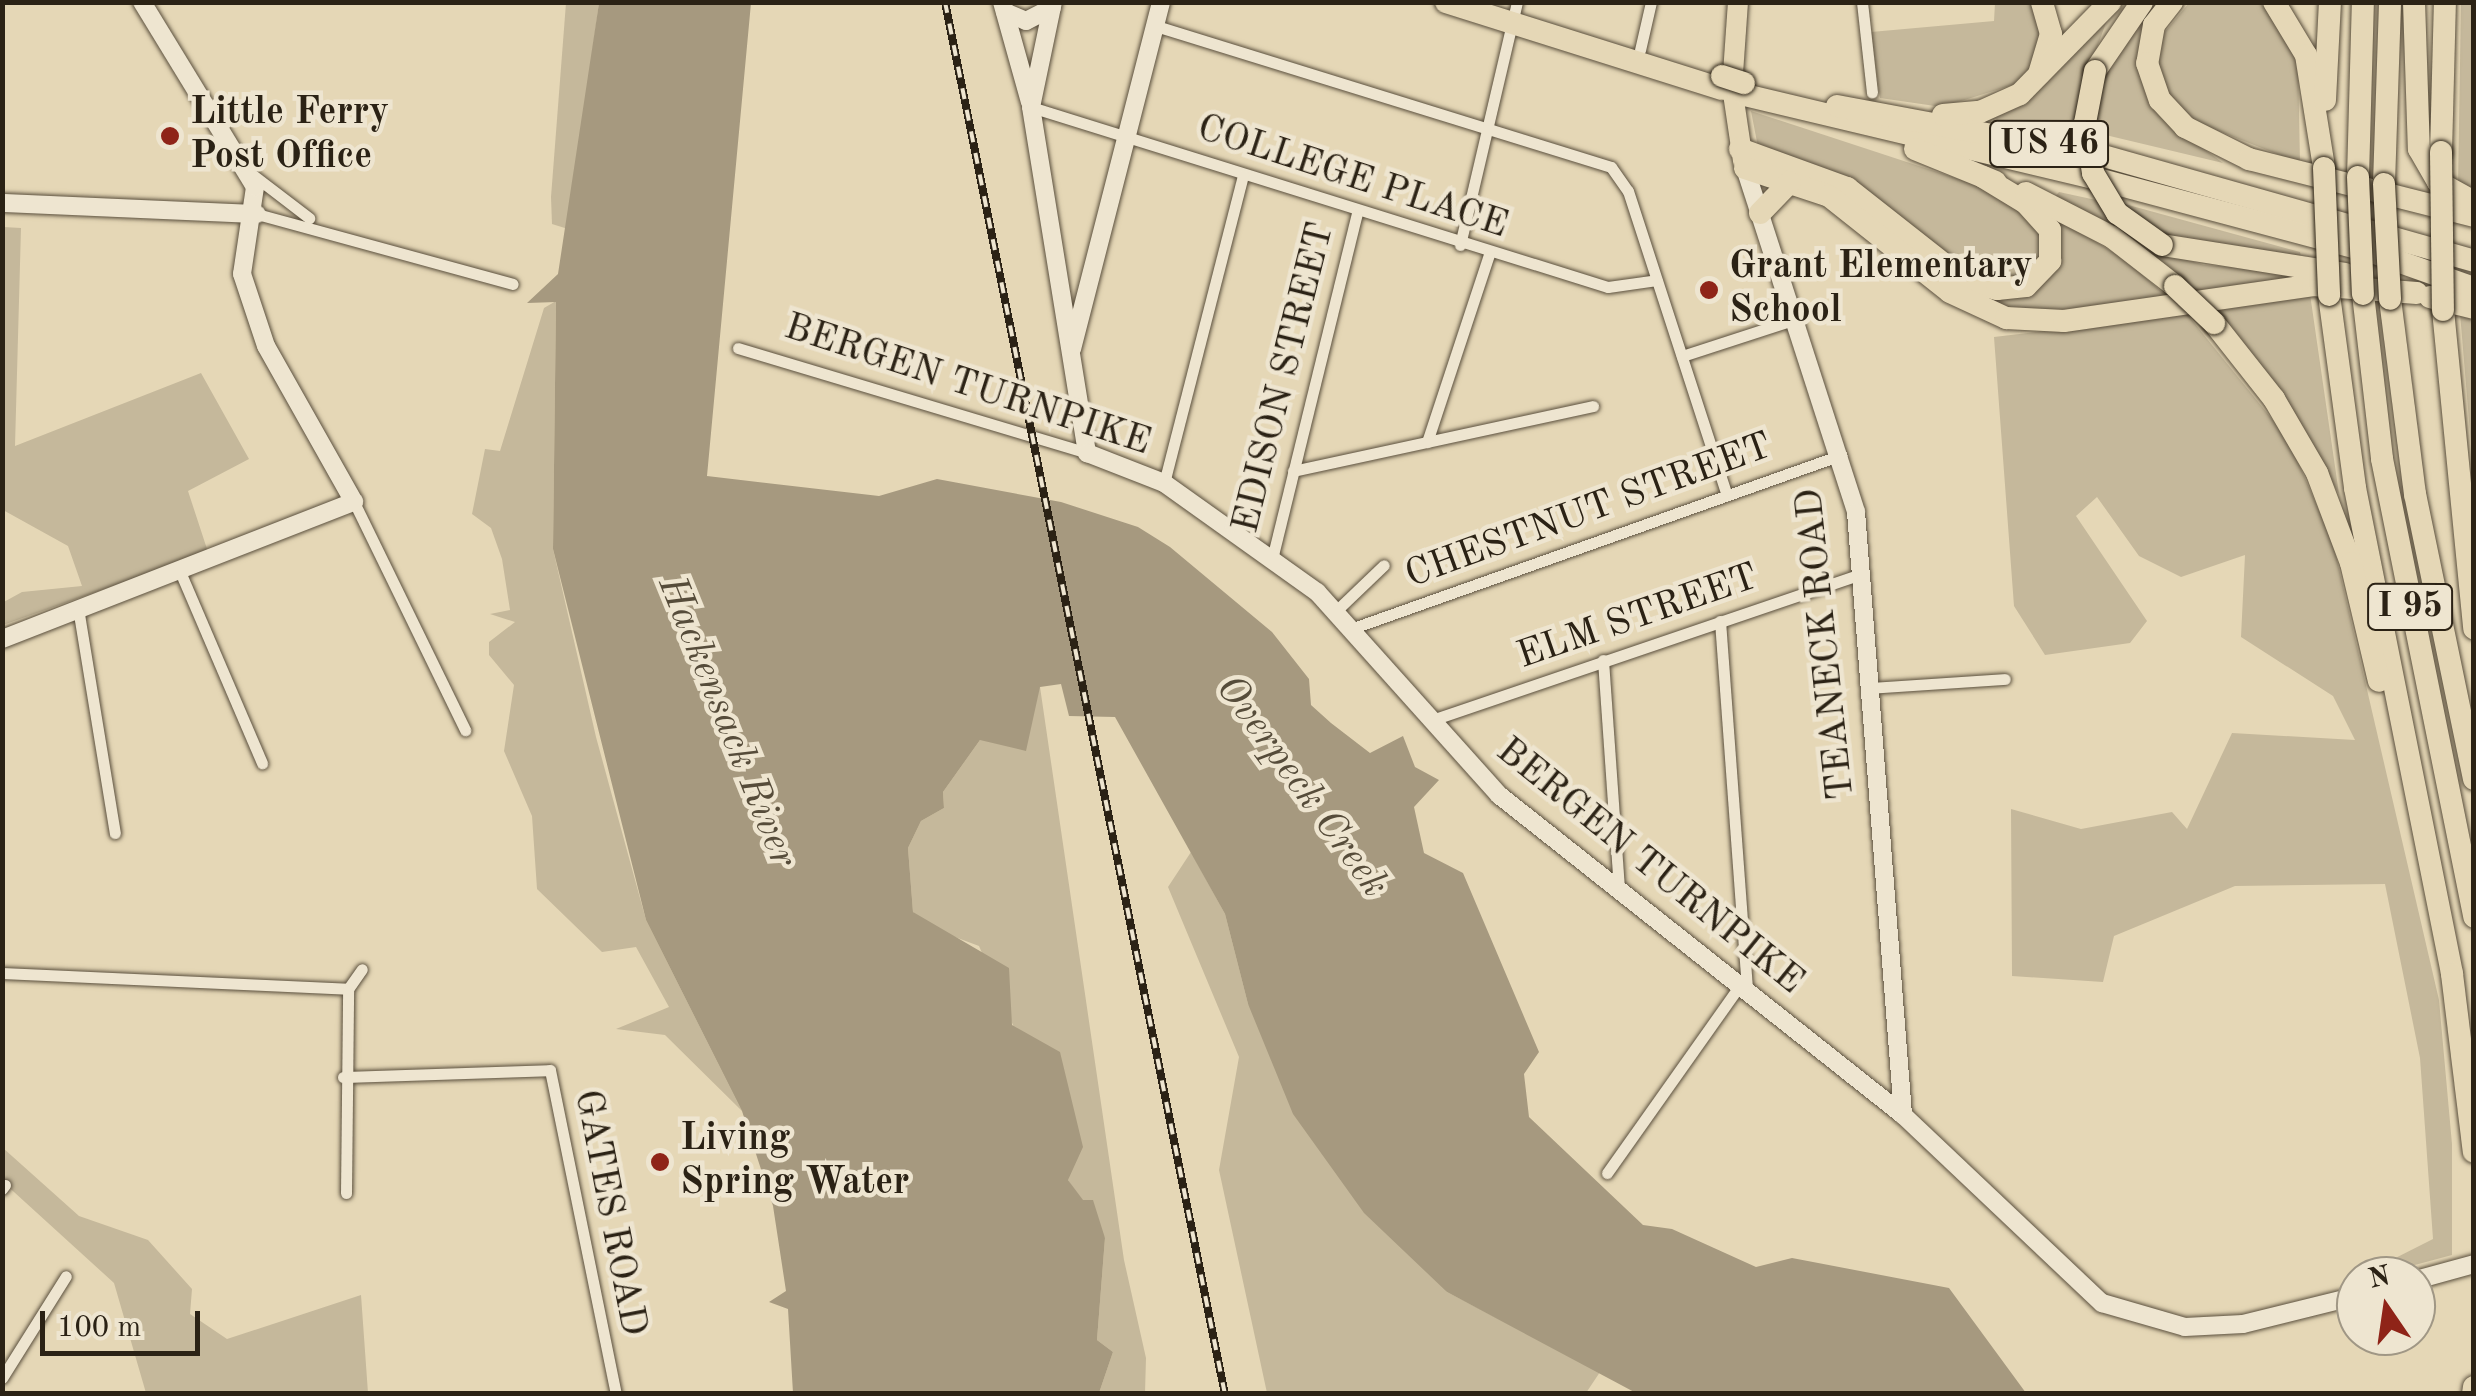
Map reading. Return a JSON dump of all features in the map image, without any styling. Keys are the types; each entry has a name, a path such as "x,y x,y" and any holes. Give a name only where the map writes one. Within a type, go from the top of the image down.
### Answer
{"highway":[{"name":"US 46","path":"1446,2 1515,12"},
{"name":"US 46","path":"1488,2 1733,86 2356,248 2474,288"},
{"path":"2036,82 2050,43 2042,2"},
{"path":"1876,122 1968,115 2036,82 2110,2"},
{"path":"2142,2 2095,71 2085,122 2094,173 2117,213 2162,245 2315,268 2474,308"},
{"path":"2172,2 2154,25 2147,63 2156,94 2186,127 2249,158 2474,216"},
{"path":"2274,2 2306,54 2324,168"},
{"path":"2330,2 2324,168 2329,294 2355,488 2428,847 2474,1152"},
{"name":"I 95","path":"2363,2 2358,177 2363,294 2384,474 2474,917"},
{"path":"2390,2 2384,184 2390,299 2415,494 2474,779"},
{"path":"2414,2 2419,149 2438,182 2474,202"},
{"name":"I 95","path":"2445,2 2443,310 2474,628"},
{"name":"US 46","path":"1876,122 2100,154 2400,235 2474,261"},
{"path":"1743,159 1848,188 1964,281 1996,289 2026,286 2050,261 2050,230 2026,203 1876,122"},
{"path":"1743,159 1848,209 1960,299 2018,320 2064,322 2312,285 2416,293"},
{"path":"1982,177 2088,223 2175,286 2214,324 2285,415 2335,515 2397,761 2428,847"},
{"path":"1760,213 1790,182"},
{"path":"2400,235 2474,251"}],"main road":[{"name":"TEANECK ROAD","path":"1738,2 1732,86 1743,159"}],"street":[{"path":"142,2 243,166 277,198 326,227"},
{"path":"1071,354 1161,2"},
{"path":"1644,58 1651,2"},
{"path":"1862,2 1872,92"},
{"path":"1004,7 1026,21 1052,5"},
{"path":"1031,108 1052,5"},
{"path":"1004,7 1031,108 1087,452"},
{"path":"1460,245 1515,12"},
{"path":"1156,26 1612,166 1626,184 1726,495"},
{"name":"COLLEGE PLACE","path":"1031,108 1489,254 1608,287 1657,280"},
{"name":"TEANECK ROAD","path":"1743,159 1842,455 1861,574 1903,1115"},
{"path":"243,166 257,214 242,274 266,346 354,502 465,730"},
{"path":"1164,483 1242,174"},
{"path":"2,203 257,214 326,227 513,284"},
{"name":"EDISON STREET","path":"1272,559 1357,212"},
{"path":"1427,442 1489,254"},
{"path":"1059,297 1088,288"},
{"path":"1682,356 1796,319"},
{"name":"BERGEN TURNPIKE","path":"738,348 1087,452 1164,483 1272,559 1356,627 1499,795 1903,1115 2088,1293 2140,1320 2243,1324 2336,1301"},
{"path":"1292,471 1592,406"},
{"name":"CHESTNUT STREET","path":"1356,627 1842,455"},
{"path":"2,639 80,614 354,502"},
{"path":"1336,611 1384,565"},
{"path":"181,574 262,763"},
{"name":"ELM STREET","path":"1435,720 1861,574"},
{"path":"80,614 115,833"},
{"path":"1607,1173 1744,987 1720,621"},
{"path":"1603,660 1618,890"},
{"path":"1870,688 2005,678"},
{"path":"346,1193 343,1077 348,989 362,968"},
{"path":"2,973 348,989"},
{"name":"GATES ROAD","path":"343,1077 550,1070 616,1394"},
{"path":"2436,1274 2474,1264"},
{"path":"2,1378 66,1276"}],"shaded area":[{"path":"2033,2 2044,32 2040,61 2019,83 1942,107 1880,98 1871,32 1994,21 1995,3"},
{"path":"566,3 599,3 568,229 552,224 551,197"},
{"path":"2157,3 2142,34 2140,78 2170,124 2223,163 2093,132 1980,119 2107,20 2079,97 2123,33"},
{"path":"2189,3 2260,3 2279,23 2298,62 2300,163 2193,121 2172,100 2158,73 2159,39"},
{"path":"2461,3 2473,3 2473,190 2458,187"},
{"path":"1751,111 1986,188 2029,212 2046,234 2041,259 2029,274 2002,283 1974,275 1758,147"},
{"path":"2059,192 2096,200 2151,249 2204,265 2303,272 2303,279 2195,295 2054,198"},
{"path":"2121,203 2300,252 2302,261 2178,242"},
{"path":"2057,218 2124,259 2170,299 2025,315 1976,300 2041,286"},
{"path":"3,227 21,228 15,446 201,373 249,459 188,491 208,552 3,625 2,603 22,592 82,586 68,546 3,510"},
{"path":"2310,294 2339,494 2296,420 2212,309"},
{"path":"556,301 553,549 596,737 646,920 742,1111 665,1035 616,1029 669,1007 636,947 602,952 537,889 532,816 504,751 514,685 489,655 489,642 515,622 490,614 510,610 502,559 491,528 472,514 485,449 500,451 544,308"},
{"path":"2460,313 2473,316 2473,468"},
{"path":"2187,314 2288,439 2333,543 2439,1000 2452,1144 2452,1255 2436,1259 2436,1256 2399,1256 2433,1239 2420,1058 2385,884 2235,886 2114,936 2103,982 2012,976 2011,809 2081,829 2172,812 2187,829 2232,733 2355,740 2333,696 2241,637 2245,555 2181,577 2139,556 2097,497 2076,516 2147,621 2130,643 2045,655 2014,606 1994,337"},
{"path":"1040,687 1124,1260 1146,1358 1145,1393 1099,1393 1113,1352 1097,1340 1105,1238 1068,1180 1071,1160 979,946 931,928 913,912 908,848 921,821 944,808 943,792 980,740"},
{"path":"1191,852 1225,914 1248,1004 1447,1292 1600,1372 1586,1393 1267,1393 1219,1170 1239,1057 1168,887"},
{"path":"3,1148 79,1216 148,1240 192,1289 190,1314 227,1339 361,1295 368,1393 146,1393 114,1283 3,1182"}],"water":[{"path":"599,3 751,3 707,476 879,496 937,479 1061,502 1138,527 1170,547 1272,632 1309,679 1311,705 1331,723 1370,753 1403,736 1415,767 1439,780 1414,807 1424,853 1463,873 1539,1052 1524,1074 1529,1117 1643,1225 1672,1229 1756,1267 1792,1258 1949,1288 2026,1393 1636,1393 1447,1292 1364,1213 1293,1114 1248,1004 1225,914 1115,717 1069,716 1061,684 1040,687 1026,751 980,740 943,792 944,808 921,821 908,848 913,912 1009,968 1012,1025 1060,1052 1083,1147 1068,1180 1083,1200 1093,1200 1105,1238 1097,1340 1113,1352 1099,1393 793,1393 788,1309 769,1302 786,1291 773,1206 742,1111 646,920 553,549 556,302 527,303 558,274"}],"railway":[{"path":"945,2 1225,1394"}],"place":[{"name":"Little Ferry Post Office","path":"170,136"},
{"name":"Grant Elementary School","path":"1709,290"},
{"name":"Living Spring Water","path":"660,1162"}],"water label":[{"name":"Hackensack River","path":"726,722"},
{"name":"Overpeck Creek","path":"1301,787"}]}
